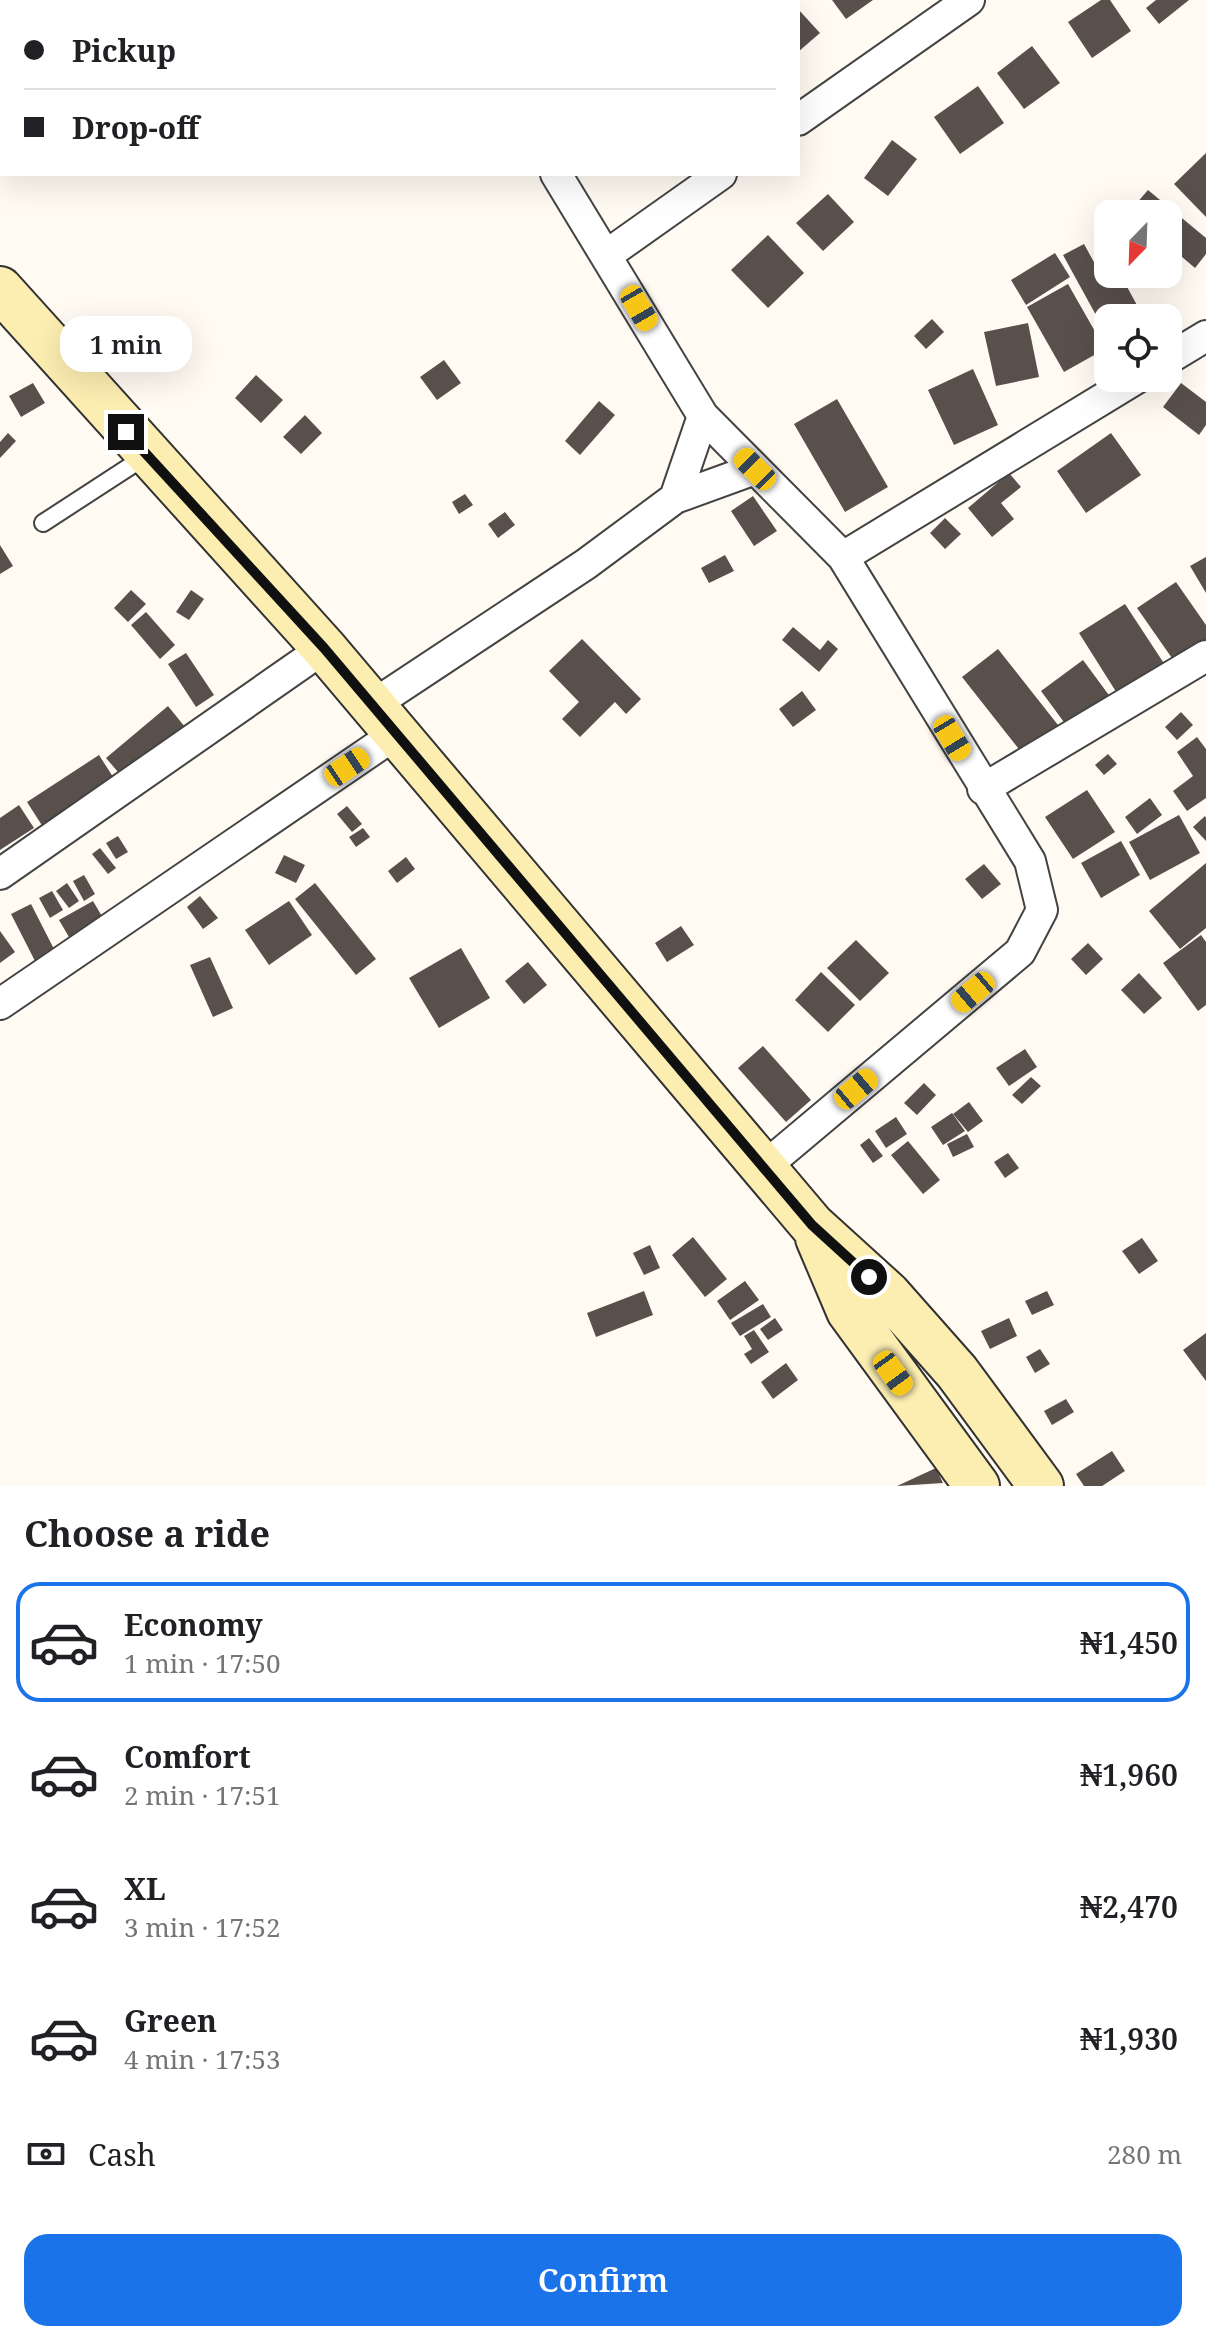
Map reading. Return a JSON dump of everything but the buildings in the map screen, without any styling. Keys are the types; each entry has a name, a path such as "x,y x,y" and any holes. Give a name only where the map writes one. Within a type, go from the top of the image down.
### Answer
{"main road":[{"path":"0,289 324,648 812,1225 888,1294 947,1361 1041,1486"},
{"path":"812,1225 849,1311 977,1486"}],"street":[{"path":"800,119 969,0"},
{"path":"557,176 608,254 703,416 843,557 1030,861 1042,910 1020,952 763,1168"},
{"path":"608,254 718,176"},
{"path":"1182,351 1206,336"},
{"path":"843,557 1114,392"},
{"path":"675,498 703,416"},
{"path":"0,1004 385,719 675,498 755,469"},
{"path":"0,874 324,648"},
{"path":"983,789 1206,656"}],"lane":[{"path":"43,523 148,455"}],"route":[{"path":"126,432 324,648 812,1225 869,1277"}]}
